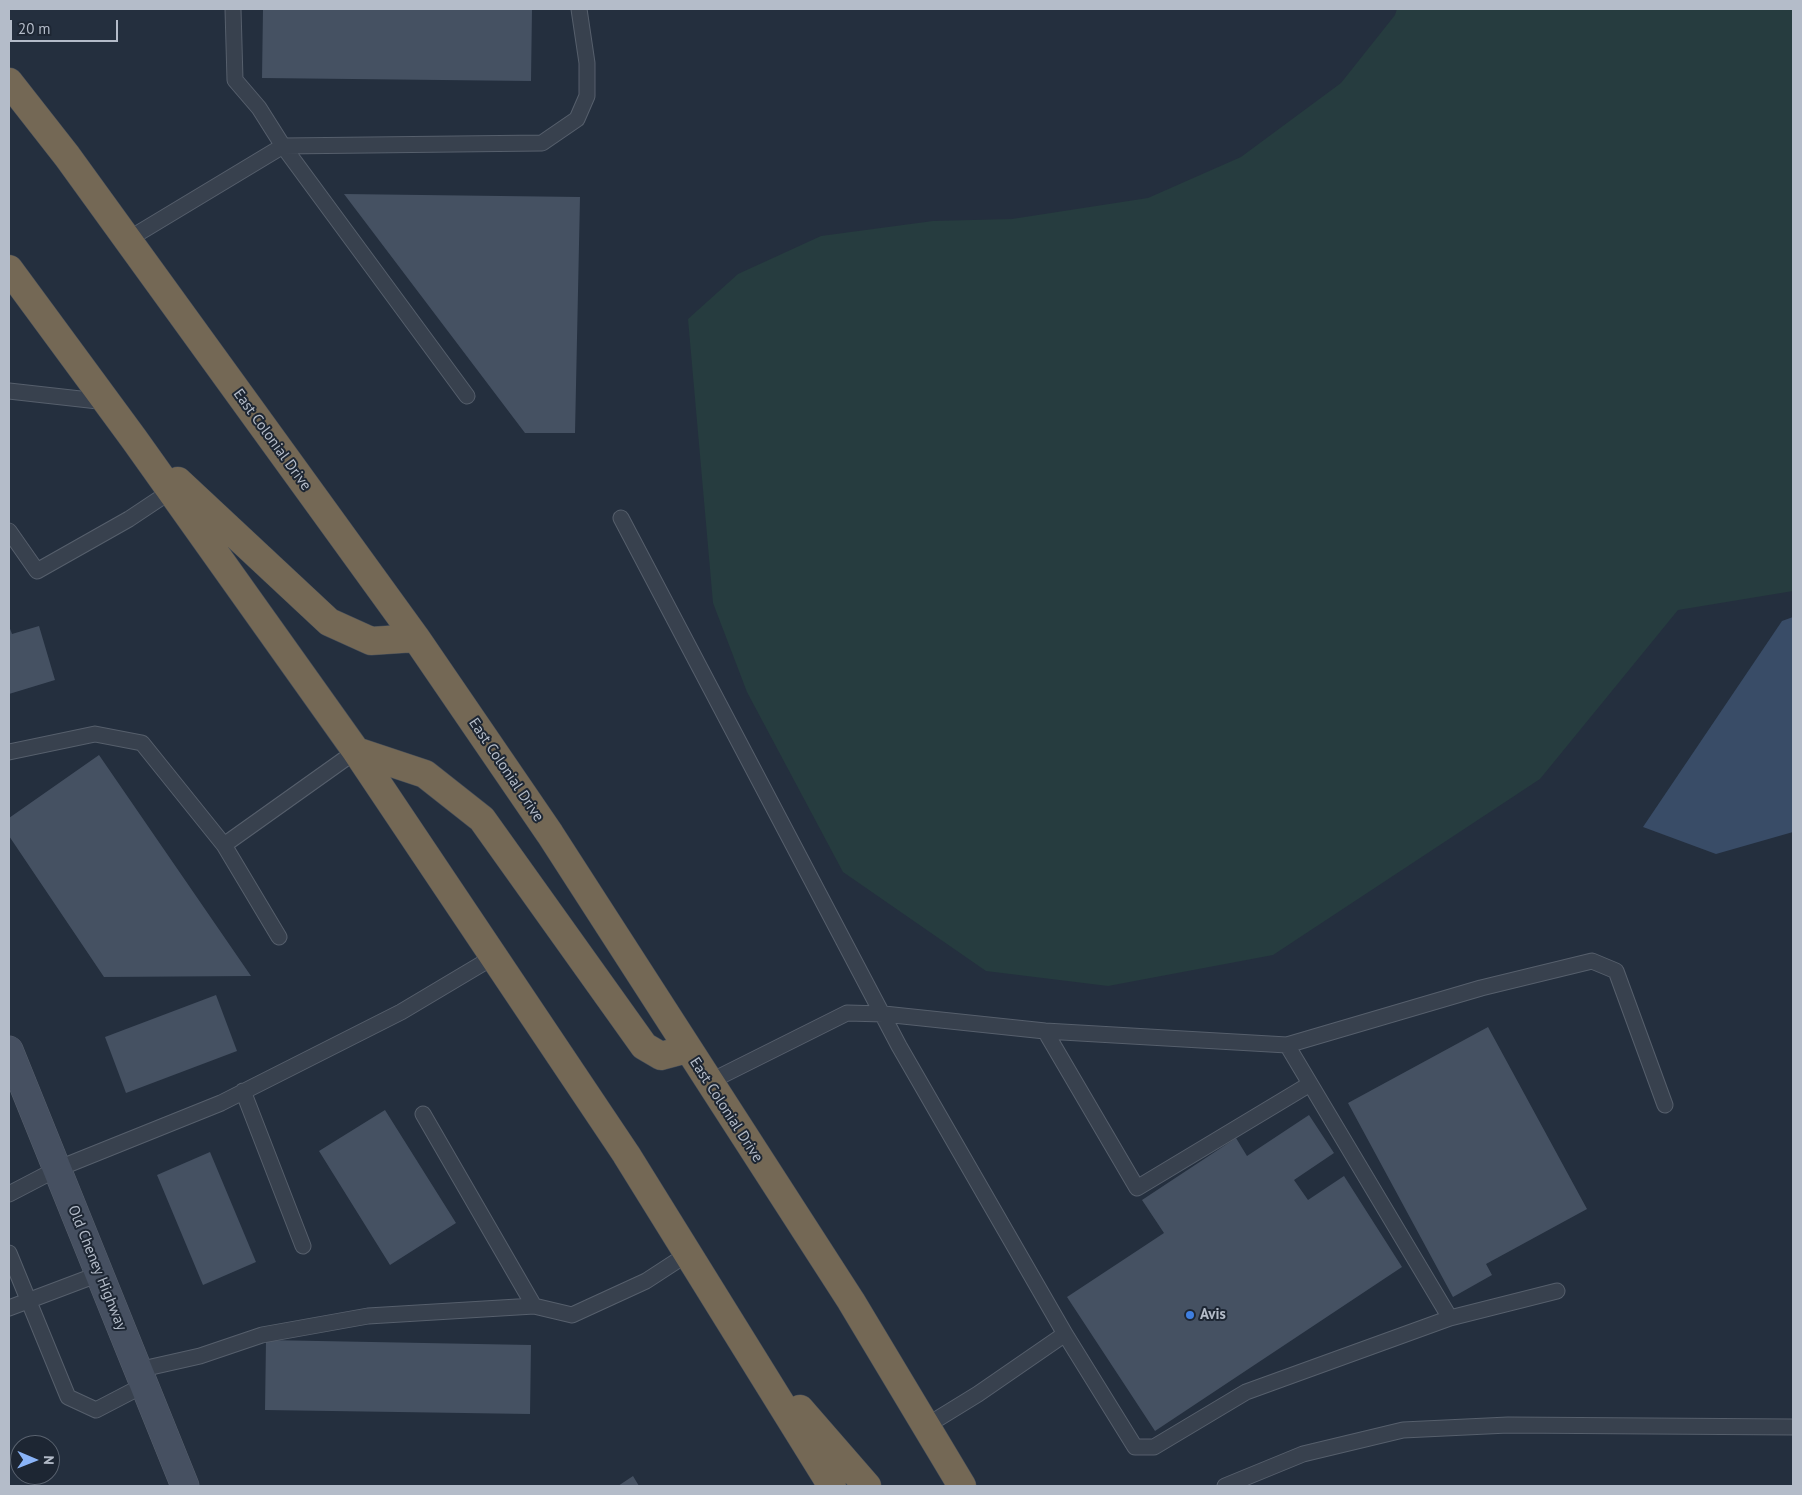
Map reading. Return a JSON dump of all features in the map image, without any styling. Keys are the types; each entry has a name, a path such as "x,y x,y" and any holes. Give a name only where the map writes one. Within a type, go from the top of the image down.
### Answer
{"highway":[{"name":"East Colonial Drive","path":"9,82 67,156 416,638 550,834 687,1050 851,1302 962,1486"},
{"path":"9,270 134,439 356,751 495,956 689,1253 832,1486"},
{"path":"134,439 329,622 371,641 416,638"},
{"path":"356,751 425,774 482,820 644,1046 662,1056 687,1050"},
{"path":"752,1353 867,1486"}],"street":[{"name":"Old Cheney Highway","path":"9,1050 185,1486"}],"lane":[{"path":"233,9 234,80 259,108 283,146 468,396"},
{"path":"128,240 283,146 542,144 576,119 587,96 586,63 579,9"},
{"path":"9,391 107,402"},
{"path":"9,531 37,570 129,519 171,491"},
{"path":"621,518 900,1046 1065,1334 1134,1447 1154,1447 1246,1392 1450,1318 1557,1291"},
{"path":"9,752 95,734 142,743 224,845 280,937"},
{"path":"224,845 356,751"},
{"path":"9,1194 57,1169 221,1103 401,1012 451,984 495,956"},
{"path":"709,1082 847,1013 884,1014 1045,1031 1287,1045 1481,988 1592,960 1616,971 1665,1105"},
{"path":"1045,1031 1137,1188 1310,1084"},
{"path":"1287,1045 1450,1318"},
{"path":"243,1091 303,1246"},
{"path":"423,1114 534,1306"},
{"path":"9,1253 27,1301 68,1397 96,1410 141,1378 262,1334 368,1316 534,1306 572,1315 646,1281 689,1253"},
{"path":"9,1308 99,1274"},
{"path":"926,1426 978,1394 1065,1334"},
{"path":"1226,1486 1303,1454 1403,1430 1508,1425 1793,1427"}],"green space":[{"path":"1397,9 1793,9 1793,591 1678,610 1540,779 1273,955 1108,986 986,971 843,872 747,692 713,603 688,319 738,274 821,236 933,221 1012,219 1148,198 1241,157 1341,83 1395,15"}],"water":[{"path":"1793,617 1793,832 1716,854 1643,827 1782,621"}],"building":[{"path":"263,9 532,9 531,81 262,78"},
{"path":"344,194 580,197 575,433 525,433"},
{"path":"9,626 12,634 39,626 55,680 9,694"},
{"path":"99,755 251,976 104,977 9,836 9,818"},
{"path":"216,995 237,1051 126,1093 105,1037"},
{"path":"1488,1027 1587,1209 1486,1264 1492,1275 1453,1297 1348,1103"},
{"path":"385,1110 456,1223 390,1265 319,1151"},
{"path":"1309,1115 1334,1153 1294,1180 1308,1200 1344,1176 1402,1267 1155,1431 1067,1297 1164,1233 1142,1200 1236,1138 1247,1156"},
{"path":"210,1152 256,1262 203,1285 157,1175"},
{"path":"266,1340 531,1345 530,1414 265,1410"},
{"path":"633,1476 639,1486 618,1486"}],"place":[{"name":"Avis","path":"1190,1315"}]}
